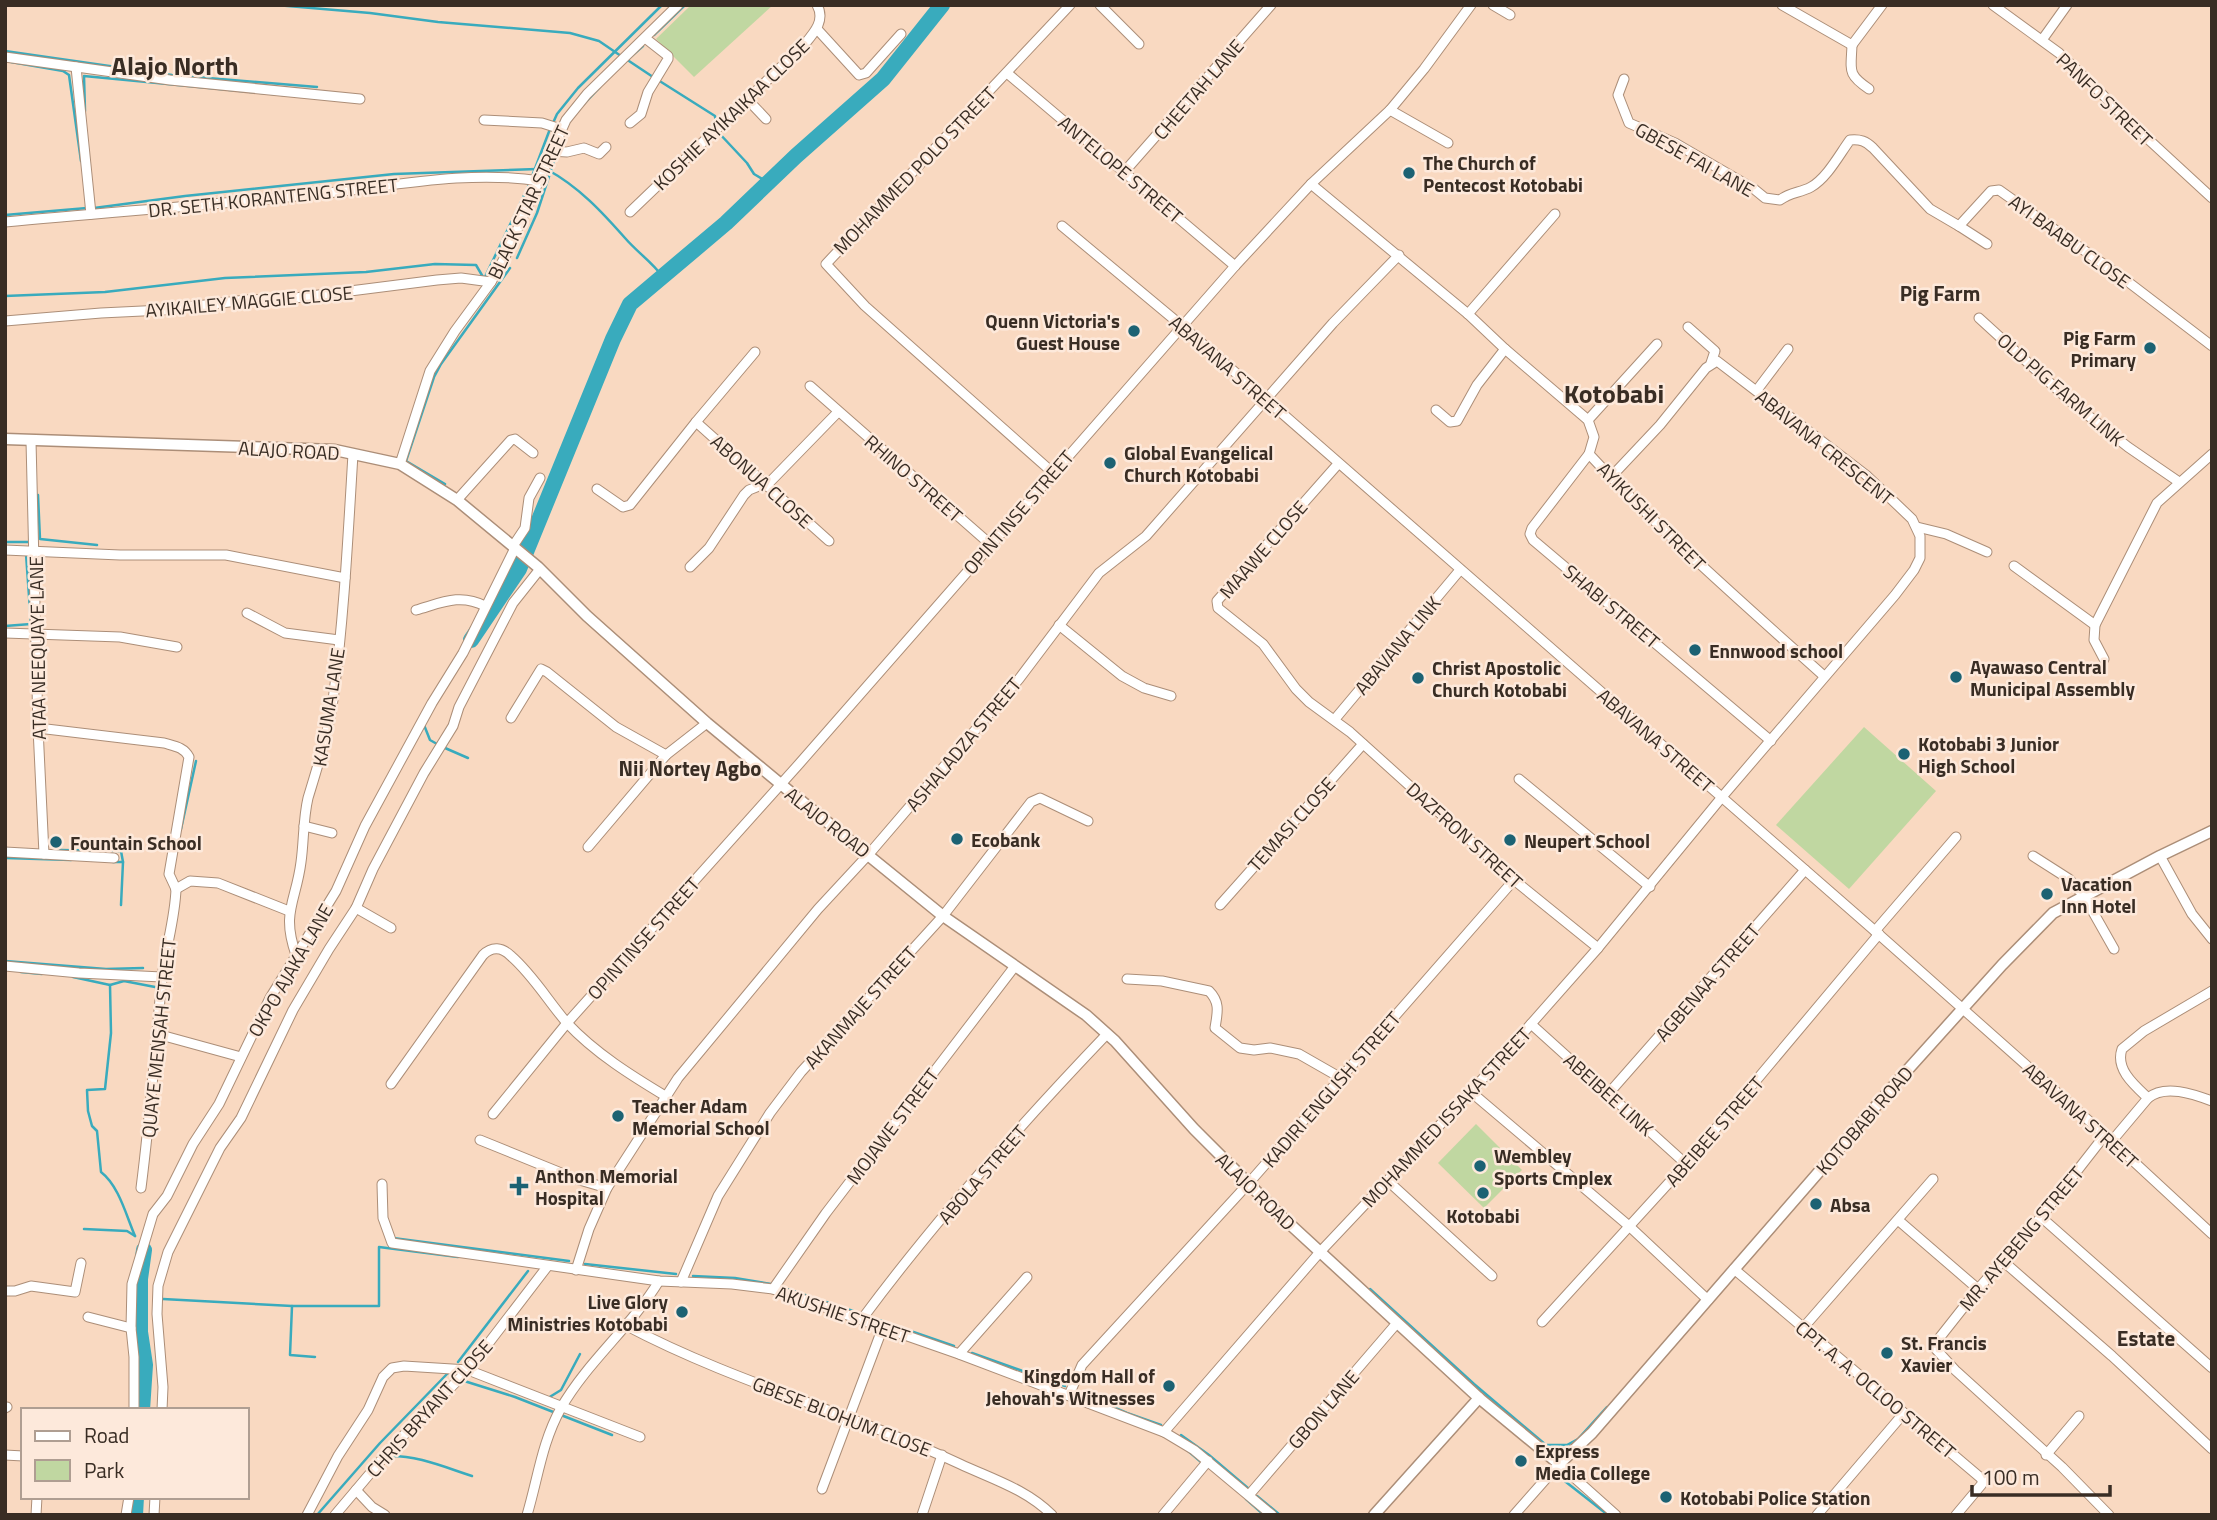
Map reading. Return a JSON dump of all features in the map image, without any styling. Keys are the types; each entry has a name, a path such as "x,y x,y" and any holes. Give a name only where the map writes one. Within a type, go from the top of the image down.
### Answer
{"street":[{"name":"BLACK STAR STREET","path":"400,464 430,371 491,282 566,120 587,94 678,5"},
{"name":"MOHAMMED POLO STREET","path":"1052,472 865,306 826,264 1070,5"},
{"path":"1100,5 1139,44"},
{"name":"CHEETAH LANE","path":"1125,171 1271,5"},
{"name":"OPINTINSE STREET","path":"493,1114 567,1023 1235,266 1311,184 1390,110 1471,5"},
{"path":"1493,5 1510,15"},
{"path":"1782,5 1852,45"},
{"path":"1869,89 1854,79 1852,74 1852,45 1882,5"},
{"name":"PANFO STREET","path":"1993,5 2042,40 2212,198"},
{"path":"2042,40 2067,5"},
{"name":"KOSHIE AYIKAIKAA CLOSE","path":"630,212 803,46 817,29 819,7"},
{"path":"817,29 859,75 866,73 901,34"},
{"path":"630,123 641,114 648,92 668,59 668,56 645,38"},
{"path":"5,57 170,80 360,99"},
{"path":"76,67 91,214"},
{"name":"ANTELOPE STREET","path":"1007,73 1235,266"},
{"name":"GBESE FAI LANE","path":"1624,79 1618,95 1629,123 1675,143 1765,198 1780,200 1788,194 1811,187 1830,168 1850,140 1857,139 1867,142 1930,209 1959,226"},
{"path":"747,99 766,119"},
{"path":"1390,110 1448,143"},
{"path":"484,120 538,122 561,129"},
{"path":"550,151 567,152 583,148 598,154 606,147"},
{"name":"DR. SETH KORANTENG STREET","path":"5,222 327,193 433,180 506,176 540,181"},
{"path":"1311,184 1399,255 1588,420 1657,344"},
{"name":"AYI BAABU CLOSE","path":"1959,226 1991,191 1999,190 2123,278 2212,346"},
{"path":"1468,314 1555,214"},
{"name":"ABAVANA STREET","path":"1062,226 1182,326 1877,932 2212,1234"},
{"path":"1959,226 1987,244"},
{"name":"ASHALADZA STREET","path":"576,1270 589,1229 607,1188 678,1079 818,909 869,854 1019,679 1099,573 1146,536 1265,399 1399,255"},
{"name":"AYIKAILEY MAGGIE CLOSE","path":"5,321 163,310 246,300 287,299 461,278 491,282"},
{"name":"OLD PIG FARM LINK","path":"1979,318 2071,402 2128,447 2179,482"},
{"path":"1611,477 1660,425 1712,363 1715,351 1688,327"},
{"path":"1436,410 1450,422 1457,421 1477,385 1505,349"},
{"path":"1757,390 1788,349"},
{"path":"597,489 624,508 630,505 755,352"},
{"name":"ABAVANA CRESCENT","path":"1712,363 1717,361 1757,390 1866,475 1917,527"},
{"name":"RHINO STREET","path":"810,386 990,544"},
{"path":"690,567 709,548 744,495 749,490 765,485 838,412"},
{"name":"AYIKUSHI STREET","path":"1588,420 1594,437 1589,454 1667,534 1824,676"},
{"name":"ABONUA CLOSE","path":"696,422 829,541"},
{"name":"ALAJO ROAD","path":"5,439 335,450 400,464 457,500 539,568 587,616 707,723 780,783 943,916 1062,997 1107,1034 1248,1184 1479,1398 1559,1464"},
{"path":"457,500 511,440 515,439 533,453"},
{"name":"ATAA NEEQUAYE LANE","path":"31,441 44,854"},
{"name":"KASUMA LANE","path":"296,955 290,938 289,911 301,862 308,799 323,752 332,703 345,578 353,454"},
{"name":"SHABI STREET","path":"1589,454 1532,528 1530,534 1533,540 1771,741"},
{"path":"2104,659 2094,640 2095,625 2149,515 2157,503 2212,454"},
{"name":"MAAWE CLOSE","path":"1335,719 1309,702 1296,689 1263,644 1220,611 1217,601 1338,464"},
{"name":"OKPO AJAKA LANE","path":"134,1408 132,1284 153,1214 167,1196 193,1144 219,1104 270,998 336,891 365,826 463,653 526,523 530,498 540,478"},
{"path":"1722,797 1914,570 1920,558 1921,547 1917,527 1946,534 1987,552"},
{"path":"5,550 133,555 226,555 345,578"},
{"path":"2014,566 2095,625"},
{"path":"162,1408 158,1286 168,1252 220,1148 241,1118 293,1010 356,908 373,869 424,773 453,726 459,706 513,603 539,568"},
{"name":"ABAVANA LINK","path":"1335,719 1460,570"},
{"path":"416,610 458,599 471,599 485,606"},
{"path":"247,613 285,633 339,640"},
{"path":"1059,625 1122,676 1144,688 1171,696"},
{"path":"5,633 120,636 177,647"},
{"path":"511,718 541,669 616,727 666,754"},
{"name":"DAZFRON STREET","path":"1335,719 1514,880 1598,948"},
{"path":"588,847 666,754 707,723"},
{"name":"QUAYE MENSAH STREET","path":"38,728 164,743 182,749 189,757 169,874 176,889 176,906 162,977 141,1188"},
{"name":"TEMASI CLOSE","path":"1220,905 1363,744"},
{"path":"1519,779 1650,887"},
{"name":"MOHAMMED ISSAKA STREET","path":"1164,1432 1320,1252 1471,1092 1598,948 1722,797"},
{"name":"AKANMAJE STREET","path":"681,1282 718,1196 770,1113 801,1072 943,916 1031,802 1040,798 1088,821"},
{"path":"304,826 331,833"},
{"name":"KOTOBABI ROAD","path":"1559,1464 1592,1433 1903,1075 2053,913 2212,831"},
{"name":"ABEIBEE STREET","path":"1542,1322 1686,1164 1956,838"},
{"path":"5,852 114,858"},
{"path":"2033,856 2069,879 2084,895 2114,949"},
{"path":"2160,856 2192,914 2212,939"},
{"name":"AGBENAA STREET","path":"1609,1093 1805,870"},
{"name":"KADIRI ENGLISH STREET","path":"1069,1395 1082,1365 1248,1184 1514,880"},
{"path":"176,889 190,881 218,883 289,911"},
{"path":"356,908 391,928"},
{"path":"391,1084 483,954 495,948 511,956 567,1023 623,1070 667,1097"},
{"path":"5,966 162,977"},
{"name":"MOJAWE STREET","path":"773,1289 826,1213 1015,966"},
{"path":"1127,979 1162,981 1209,991 1217,1005 1219,1015 1214,1024 1218,1032 1240,1048 1270,1048 1306,1057 1341,1077"},
{"path":"2212,990 2144,1031 2122,1049 2121,1065 2132,1083 2148,1098 2159,1091 2166,1091 2212,1101"},
{"name":"ABEIBEE LINK","path":"1531,1024 1686,1164"},
{"path":"157,1034 241,1057"},
{"name":"ABOLA STREET","path":"862,1319 1000,1151 1107,1034"},
{"path":"1471,1092 1629,1226 1708,1300"},
{"name":"MR. AYEBENG STREET","path":"2109,1515 2062,1467 1935,1350 1935,1342 2108,1139 2148,1098"},
{"path":"480,1140 576,1179 607,1188"},
{"path":"1804,1328 1933,1179"},
{"path":"1388,1181 1492,1276"},
{"name":"AKUSHIE STREET","path":"382,1184 383,1218 391,1243 659,1281 773,1289 959,1354 1164,1432 1208,1461 1272,1515"},
{"path":"2041,1217 2212,1368"},
{"path":"1898,1220 1978,1289"},
{"path":"2004,1262 2212,1448"},
{"path":"5,1291 31,1286 75,1292 81,1263"},
{"name":"CHRIS BRYANT CLOSE","path":"335,1515 394,1445 468,1370 547,1267"},
{"name":"CPT. A. A. OCLOO STREET","path":"1734,1269 1982,1479 1982,1484 1956,1515"},
{"path":"959,1354 1027,1277"},
{"path":"527,1515 539,1459 561,1408 595,1360 641,1310 659,1281"},
{"path":"88,1317 131,1328"},
{"name":"GBON LANE","path":"1249,1495 1398,1323"},
{"name":"GBESE BLOHUM CLOSE","path":"626,1326 677,1352 848,1416 942,1455 1020,1490 1052,1515"},
{"path":"822,1489 883,1327"},
{"path":"307,1515 338,1456 368,1410 383,1377 391,1368 404,1366 468,1370 640,1437"},
{"path":"1374,1515 1479,1398"},
{"path":"1816,1515 1904,1413"},
{"path":"2046,1454 2079,1416"},
{"path":"922,1515 942,1455"},
{"path":"1163,1515 1208,1461"},
{"path":"1514,1515 1559,1464 1616,1515"},
{"path":"356,1490 372,1507 385,1515"}],"green space":[{"path":"691,5 773,5 694,77 656,39"},
{"path":"1864,727 1936,791 1849,889 1776,825"},
{"name":"Wembley Sports Cmplex","path":"1476,1124 1522,1170 1484,1208 1438,1163"}],"waterway":[{"path":"276,5 570,33 599,41 621,56"},
{"path":"553,123 578,88 662,5"},
{"path":"654,35 685,5"},
{"path":"471,640 519,569 613,339 630,304 726,223 883,79 942,5"},
{"path":"627,60 643,46"},
{"path":"5,51 172,75 317,87"},
{"path":"626,59 653,77"},
{"path":"11,62 63,71 69,75 81,161"},
{"path":"85,111 84,76 283,95"},
{"path":"658,80 715,116 716,126"},
{"path":"583,105 600,87"},
{"path":"484,279 528,187 550,129"},
{"path":"718,132 754,174 769,183"},
{"path":"517,258 537,213 555,158"},
{"path":"94,208 394,174 537,169"},
{"path":"548,170 590,201 663,277"},
{"path":"5,215 87,208 86,206"},
{"path":"5,296 105,292 225,278 366,272 435,264 476,265 483,277"},
{"path":"445,484 406,461 434,377 441,364 510,268"},
{"path":"38,495 40,539 97,545"},
{"path":"5,542 29,542"},
{"path":"5,626 31,624 25,554"},
{"path":"424,725 430,740 437,744"},
{"path":"445,748 468,758"},
{"path":"181,829 196,761"},
{"path":"60,850 121,851 121,905"},
{"path":"5,858 71,860"},
{"path":"113,862 123,862"},
{"path":"5,961 106,969 143,968"},
{"path":"21,972 42,974"},
{"path":"73,977 110,985 124,981 155,987"},
{"path":"110,985 111,1033 105,1089 87,1090 88,1111 92,1126 97,1131 101,1172 113,1185 135,1236"},
{"path":"84,1229 127,1231 135,1236"},
{"path":"393,1238 569,1261"},
{"path":"292,1306 379,1306 379,1247 458,1257"},
{"path":"142,1408 145,1365 140,1332 140,1279 144,1250"},
{"path":"585,1264 676,1274"},
{"path":"458,1362 528,1271"},
{"path":"693,1276 735,1278 771,1284"},
{"path":"778,1286 862,1314"},
{"path":"1370,1289 1474,1384 1546,1445 1567,1445 1578,1439 1607,1407"},
{"path":"163,1299 292,1306 290,1355 315,1357"},
{"path":"870,1317 954,1346"},
{"path":"972,1353 1065,1386"},
{"path":"548,1398 561,1390 580,1354"},
{"path":"317,1515 380,1443 448,1373"},
{"path":"461,1380 515,1397 612,1435"},
{"path":"1080,1393 1161,1425"},
{"path":"1181,1435 1249,1489"},
{"path":"1187,1450 1201,1462"},
{"path":"388,1456 420,1460 472,1476"},
{"path":"1557,1475 1608,1515"},
{"path":"1257,1496 1280,1515"},
{"path":"135,1515 136,1499"},
{"path":"1246,1499 1264,1515"},
{"path":"130,1515 135,1507"}],"place":[{"name":"The Church of Pentecost Kotobabi","path":"1409,173"},
{"name":"Quenn Victoria's Guest House","path":"1134,331"},
{"name":"Pig Farm Primary","path":"2150,348"},
{"name":"Global Evangelical Church Kotobabi","path":"1110,463"},
{"name":"Ennwood school","path":"1695,650"},
{"name":"Ayawaso Central Municipal Assembly","path":"1956,677"},
{"name":"Christ Apostolic Church Kotobabi","path":"1418,678"},
{"name":"Kotobabi 3 Junior High School","path":"1904,754"},
{"name":"Ecobank","path":"957,839"},
{"name":"Neupert School","path":"1510,840"},
{"name":"Fountain School","path":"56,842"},
{"name":"Vacation Inn Hotel","path":"2047,894"},
{"name":"Teacher Adam Memorial School","path":"618,1116"},
{"name":"Wembley Sports Cmplex","path":"1480,1166"},
{"name":"Anthon Memorial Hospital","path":"519,1186"},
{"name":"Kotobabi","path":"1483,1193"},
{"name":"Absa","path":"1816,1204"},
{"name":"Live Glory Ministries Kotobabi","path":"682,1312"},
{"name":"St. Francis Xavier","path":"1887,1353"},
{"name":"Kingdom Hall of Jehovah's Witnesses","path":"1169,1386"},
{"name":"Express Media College","path":"1521,1461"},
{"name":"Kotobabi Police Station","path":"1666,1497"}],"district":[{"name":"Alajo North","path":"175,65"},
{"name":"Pig Farm","path":"1940,293"},
{"name":"Kotobabi","path":"1614,393"},
{"name":"Nii Nortey Agbo","path":"690,768"},
{"name":"Estate","path":"2146,1338"}]}
